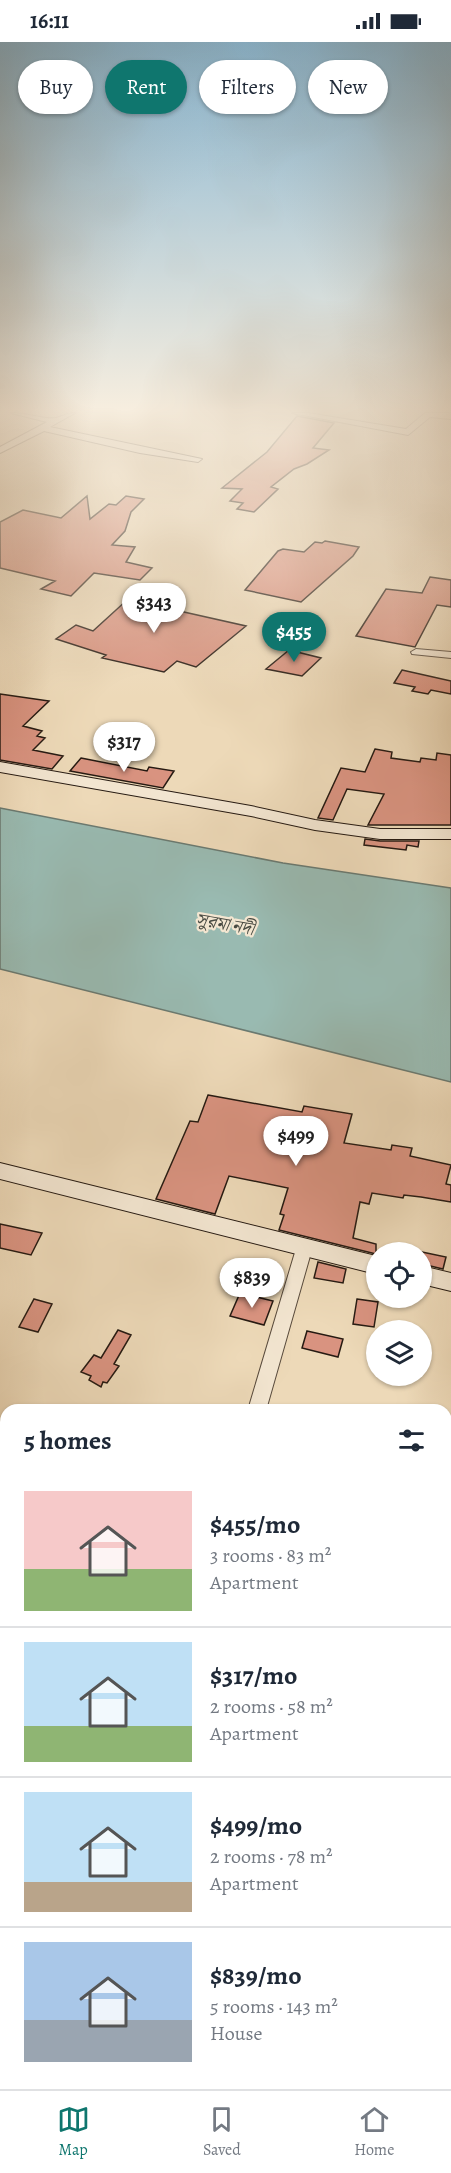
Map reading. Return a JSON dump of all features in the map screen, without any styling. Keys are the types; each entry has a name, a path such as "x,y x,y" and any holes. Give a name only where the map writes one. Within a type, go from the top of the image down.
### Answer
{"street":[{"path":"416,652 451,655"},
{"path":"0,767 240,809 315,825 380,834 451,834"},
{"path":"0,1171 366,1263"},
{"path":"259,1404 304,1249"},
{"path":"432,1277 451,1282"}],"water":[{"name":"সুরমা নদী","path":"0,808 283,863 451,888 451,1082 0,969"}],"building":[{"path":"72,509 89,509 90,519 103,509 134,509 131,512 125,531 112,545 135,547 126,562 152,568 140,580 94,573 71,596 41,589 55,581 0,568 0,522 23,510 61,518"},
{"path":"237,509 258,509 254,512"},
{"path":"325,541 359,547 353,556 301,602 245,590 278,551 283,549 304,552 315,542"},
{"path":"430,577 451,580 451,607 437,605 415,647 356,636 386,589 422,593"},
{"path":"138,590 165,592 160,602 178,606 175,610 246,626 196,667 177,661 164,672 102,658 106,655 56,639 76,625 93,631"},
{"path":"289,650 321,658 302,676 266,669"},
{"path":"402,670 451,681 451,694 431,690 428,694 412,691 415,687 394,683"},
{"path":"0,694 49,701 23,726 42,731 37,736 45,738 33,750 63,756 52,769 0,760"},
{"path":"375,749 392,752 391,758 420,762 421,758 436,760 437,753 451,755 451,825 368,825 384,794 347,789 333,820 318,818 341,768 365,772"},
{"path":"81,758 147,771 149,767 174,771 163,788 70,771"},
{"path":"365,839 419,841 418,847 407,845 406,850 364,845"},
{"path":"208,1095 302,1112 304,1106 352,1114 344,1143 391,1150 392,1145 412,1148 410,1156 451,1165 446,1184 451,1185 451,1202 372,1193 369,1204 360,1202 353,1238 368,1242 366,1242 366,1252 279,1230 284,1215 280,1214 288,1188 229,1176 215,1214 156,1199 190,1121 198,1122"},
{"path":"0,1224 42,1233 31,1255 0,1248"},
{"path":"432,1254 446,1257 443,1269 432,1266"},
{"path":"318,1262 346,1269 343,1283 314,1278"},
{"path":"240,1293 273,1301 264,1325 230,1316"},
{"path":"34,1299 52,1304 38,1332 19,1327"},
{"path":"357,1299 366,1300 366,1308 377,1308 375,1320 366,1320 366,1326 353,1324"},
{"path":"118,1330 131,1335 114,1364 119,1366 107,1383 103,1382 101,1387 89,1380 91,1376 81,1372 94,1355 101,1358"},
{"path":"307,1331 343,1339 338,1357 302,1348"}]}
